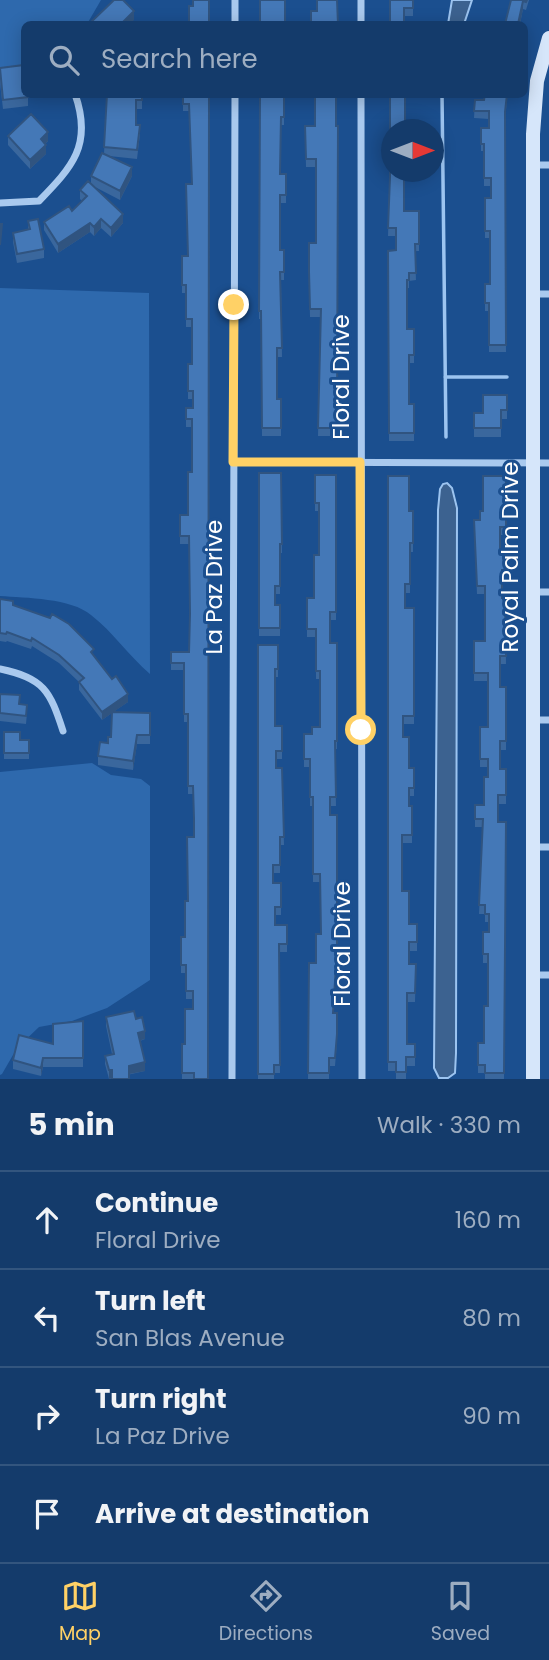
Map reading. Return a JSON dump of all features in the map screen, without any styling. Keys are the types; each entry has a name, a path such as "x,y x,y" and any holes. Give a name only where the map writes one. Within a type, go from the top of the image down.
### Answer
{"street":[{"path":"235,0 235,21"},
{"path":"361,0 361,21"},
{"name":"Royal Palm Drive","path":"533,1079 533,975 541,847 533,720 533,294 542,165 533,134 537,81 549,38"},
{"path":"0,203 39,201 69,170 80,147 81,111 76,98"},
{"name":"La Paz Drive","path":"232,1079 235,98"},
{"name":"Floral Drive","path":"361,98 362,1079"},
{"path":"533,294 549,294"},
{"path":"233,462 549,463"},
{"path":"533,592 549,592"},
{"path":"0,669 17,673 44,689 53,700 63,731"},
{"path":"533,720 549,720"},
{"path":"533,975 549,975"}],"shaded area":[{"path":"0,0 101,0 89,21 21,21 21,73 0,74"},
{"path":"452,0 472,0 465,21 448,21"},
{"path":"0,288 149,293 150,674 107,629 82,609 48,600 0,596"},
{"path":"447,483 452,488 457,508 456,1053 455,1073 448,1078 439,1078 434,1068 438,510 440,489"},
{"path":"92,763 111,775 141,779 150,786 150,980 107,1008 72,1021 39,1027 17,1048 0,1075 0,772"}],"building":[{"path":"114,0 123,0 134,11 124,21 92,21"},
{"path":"193,0 209,0 209,21 189,21 189,6 193,6"},
{"path":"260,0 285,0 285,21 260,21"},
{"path":"317,0 337,0 338,21 311,21 311,11 317,11"},
{"path":"390,0 413,0 413,8 404,8 404,21 390,21"},
{"path":"511,0 527,0 523,1 519,21 506,21"},
{"path":"21,65 21,98 3,100 0,68"},
{"path":"107,98 142,98 136,100 136,125 140,125 137,150 104,147"},
{"path":"183,98 209,98 208,1079 194,1079 194,1073 182,1073 185,1009 193,1009 193,991 186,991 186,965 181,965 181,937 185,937 185,901 188,901 187,837 194,837 194,819 193,786 188,786 188,714 184,714 184,663 171,663 171,652 189,652 190,614 189,536 180,536 180,515 188,515 188,472 192,472 192,419 186,419 186,408 193,408 193,391 188,391 188,364 192,364 192,319 186,319 186,285 182,285 182,256 188,256 186,184 192,184 189,104 183,104"},
{"path":"260,98 284,98 280,174 286,174 286,195 280,195 280,250 284,250 284,272 280,272 282,348 277,348 277,399 281,399 281,428 262,428 259,311"},
{"path":"315,98 336,98 337,428 318,428 321,309 310,309 309,243 316,243 316,159 306,159 305,126 315,126"},
{"path":"390,98 405,98 405,119 390,119"},
{"path":"507,98 506,345 489,345 489,303 485,303 485,284 490,284 490,231 485,231 485,198 491,198 491,178 484,178 481,128 489,128 489,111 474,111 475,100"},
{"path":"31,114 48,132 41,139 46,145 30,160 8,136"},
{"path":"102,153 132,167 120,191 91,176"},
{"path":"88,181 123,214 111,228 101,219 94,227 90,223 58,244 44,222 69,206 72,211 87,196 80,190"},
{"path":"390,182 404,182 404,211 419,211 419,244 415,244 416,273 409,273 407,280 407,329 414,329 414,355 409,355 409,404 414,404 414,433 389,433 388,251 396,250 396,228 388,228"},
{"path":"38,219 44,249 17,254 13,233 30,229 28,221"},
{"path":"483,395 507,395 507,410 501,410 501,428 474,428 474,413 483,413"},
{"path":"259,473 281,473 280,586 275,586 275,605 280,605 280,628 259,628"},
{"path":"315,475 336,475 336,612 330,612 330,643 337,643 337,741 336,797 330,797 330,815 337,815 337,950 333,1013 337,1013 337,1034 335,1058 329,1058 329,1073 308,1073 309,963 316,963 316,934 321,934 320,874 313,874 310,759 304,759 304,734 312,734 312,727 320,727 320,671 316,671 316,629 307,629 307,598 314,598 314,555 319,555 319,503 315,503"},
{"path":"388,476 409,476 409,511 413,511 410,584 405,584 405,608 414,608 414,716 403,716 403,737 409,737 409,768 414,768 414,788 409,788 412,835 402,835 402,891 409,891 409,924 417,924 417,942 409,942 409,964 416,964 415,993 407,993 407,1044 415,1044 415,1057 406,1057 406,1072 396,1072 396,1062 388,1062"},
{"path":"483,476 506,476 506,527 500,527 500,554 506,554 506,570 502,570 502,598 505,598 506,656 500,656 500,687 506,687 506,741 500,741 500,769 506,769 506,795 498,795 498,822 506,822 504,1073 485,1073 485,1065 478,1065 478,1043 484,1043 484,1006 488,1006 488,954 483,954 483,932 489,932 489,914 485,914 485,905 479,905 483,819 475,819 475,805 484,805 484,777 488,777 488,759 480,759 480,727 488,727 488,673 474,673 474,641 485,641 485,586 477,586 474,520 480,520 480,511 483,511"},
{"path":"0,599 13,601 13,605 50,618 52,614 69,624 94,649 91,652 112,679 116,676 128,694 102,712 79,682 84,678 59,655 32,638 31,641 7,632 0,633"},
{"path":"258,645 278,645 278,669 275,669 275,726 282,726 282,751 276,751 276,768 282,768 284,837 280,837 280,865 273,865 273,883 281,883 281,907 275,907 275,925 287,925 287,944 279,944 280,1065 274,1065 274,1074 258,1074"},
{"path":"0,694 20,695 19,704 27,705 26,716 0,713"},
{"path":"112,712 150,713 150,735 137,735 133,761 98,756 100,742 108,743 108,737 111,737"},
{"path":"4,732 20,732 20,740 29,740 29,753 4,753"},
{"path":"134,1011 136,1019 142,1017 145,1031 138,1033 145,1062 129,1066 129,1079 112,1079 112,1070 109,1070 105,1056 114,1054 106,1017"},
{"path":"83,1021 83,1058 43,1058 41,1068 13,1060 19,1035 53,1044 53,1024"}],"waterway":[{"path":"442,98 446,437"},
{"path":"445,377 507,377"}],"route":[{"path":"234,305 233,462 360,462 361,730"}]}
